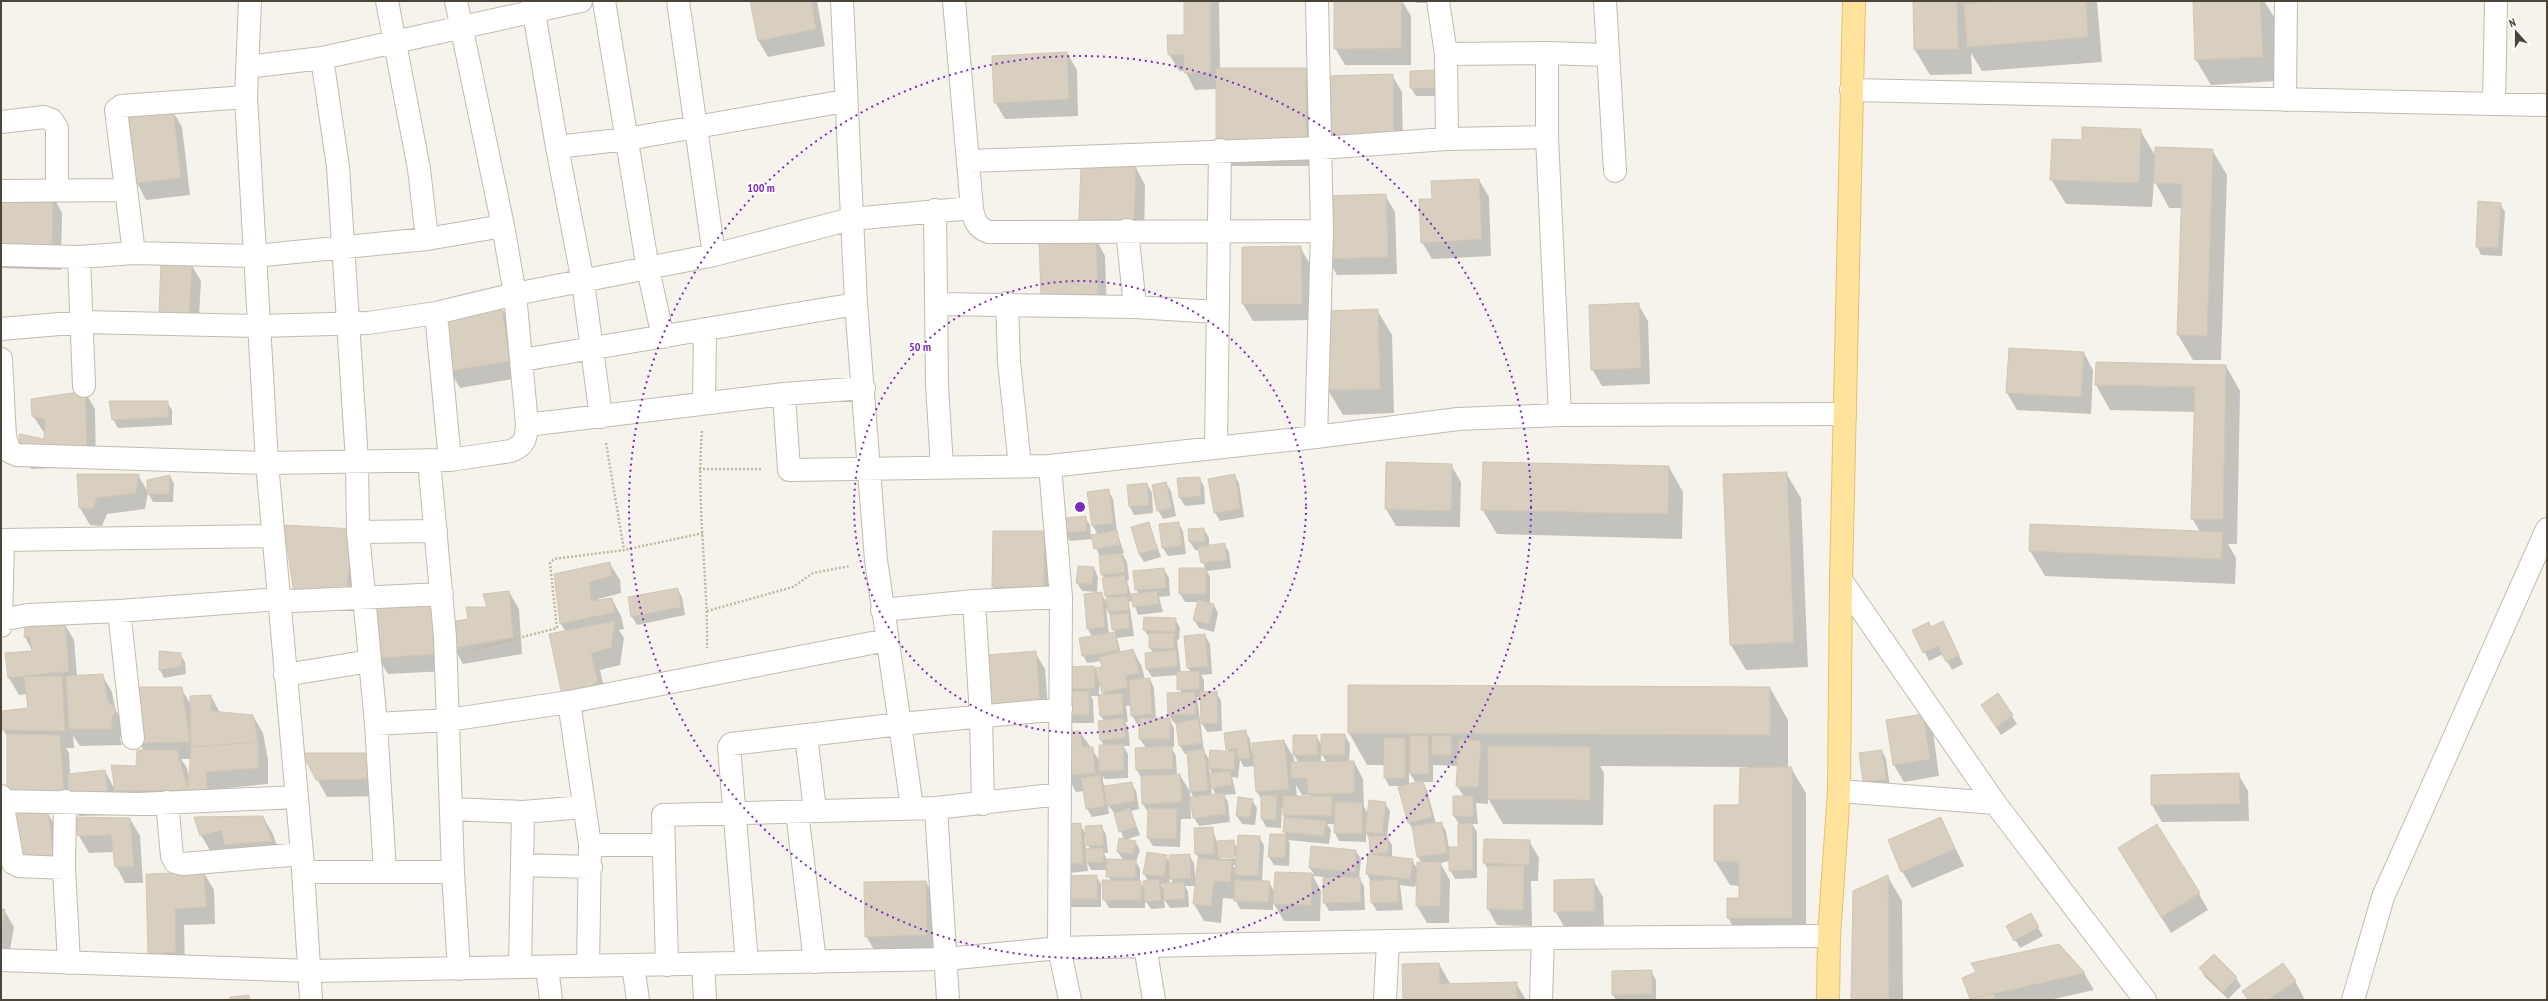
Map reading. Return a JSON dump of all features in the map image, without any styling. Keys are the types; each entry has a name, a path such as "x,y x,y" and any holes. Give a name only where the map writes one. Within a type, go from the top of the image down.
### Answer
{"main road":[{"path":"1828,1000 1830,936 1840,792 1841,580 1854,1"}],"street":[{"path":"250,1 246,98 254,256 260,326 267,463 297,797 311,1000"},
{"path":"387,1 419,169 427,239"},
{"path":"1,359 3,437 10,452 16,456 267,463 357,462 440,460 511,451 519,448 526,441 527,425 515,294 503,226 456,1"},
{"path":"247,67 322,58 462,27 534,7 581,1"},
{"path":"604,1 648,269 663,337"},
{"path":"678,1 694,128 714,255"},
{"path":"842,1 845,101 856,304 864,388 876,560 882,610 912,807"},
{"path":"954,1 972,208 974,220 981,230 989,232 1322,230"},
{"path":"1316,438 1322,230 1318,1"},
{"path":"1438,1 1446,54 1447,139"},
{"path":"1605,1 1606,55 1615,172"},
{"path":"2284,100 2286,1"},
{"path":"2494,103 2496,1"},
{"path":"534,7 557,147 594,348 602,417"},
{"path":"1446,54 1547,53 1606,55"},
{"path":"1547,53 1547,137 1560,415"},
{"path":"322,58 338,167 357,462 358,532 376,724 385,872"},
{"path":"1851,90 2547,105"},
{"path":"134,254 116,110 121,106 246,98"},
{"path":"557,147 627,139 845,101"},
{"path":"1,122 44,117 52,120 57,128 57,190"},
{"path":"968,161 1220,150 1320,148 1447,139 1547,137"},
{"path":"1216,448 1220,150"},
{"path":"1,191 125,190"},
{"path":"1,329 83,322 260,326 348,324 436,313 515,294 648,269 714,255 851,219 936,210 972,208"},
{"path":"936,210 936,384 942,467"},
{"path":"1,255 79,257 134,254 254,256 427,239 503,226"},
{"path":"1127,230 1135,307"},
{"path":"79,257 83,322 84,386"},
{"path":"937,304 1007,303 1135,307 1217,312"},
{"path":"1007,303 1010,362 1020,466"},
{"path":"522,360 856,304"},
{"path":"436,313 440,460 436,531 446,656 453,872 459,969"},
{"path":"704,403 705,329"},
{"path":"527,425 784,394 864,388"},
{"path":"784,394 789,470 1050,466 1316,438 1458,419 1560,415 1845,414"},
{"path":"1050,466 1060,597 1061,709 1059,948 1070,1000"},
{"path":"2353,1000 2383,898 2547,529"},
{"path":"358,532 436,531"},
{"path":"1,626 2,540 273,536"},
{"path":"1841,580 1995,803 2145,1000"},
{"path":"1,620 28,615 119,612 279,599 293,601 365,596 442,594"},
{"path":"882,610 974,601 1060,597"},
{"path":"974,601 981,716 983,804"},
{"path":"119,612 133,738"},
{"path":"376,724 448,720 569,702 887,640"},
{"path":"285,675 370,661"},
{"path":"569,702 590,845 591,867 588,966"},
{"path":"747,963 729,747 731,744 900,724 1061,709"},
{"path":"806,735 806,811 815,962"},
{"path":"1840,792 1995,803"},
{"path":"668,965 663,815 912,807 936,808 983,804 1060,794"},
{"path":"1,796 13,863 19,866 64,868"},
{"path":"1,801 65,801 138,804 297,797"},
{"path":"65,801 64,868 69,963"},
{"path":"167,802 172,856 175,862 183,864 302,863 385,872 453,872"},
{"path":"452,810 523,812 584,807"},
{"path":"936,808 948,1000"},
{"path":"520,968 523,812"},
{"path":"590,845 664,845"},
{"path":"523,865 591,867"},
{"path":"1,960 310,971 946,959 1059,948 1145,946 1543,938 1830,936"},
{"path":"1541,1000 1543,938"},
{"path":"1385,1000 1388,941"},
{"path":"1145,946 1154,1000"},
{"path":"703,964 705,1000"},
{"path":"633,966 638,1000"},
{"path":"547,967 551,1000"}],"path":[{"path":"704,403 699,468 707,611 706,676"},
{"path":"602,417 624,550"},
{"path":"699,468 789,470"},
{"path":"446,656 556,628 550,563 554,559 624,550 703,533"},
{"path":"707,611 793,587 812,574 876,560"}],"building":[{"path":"750,1 811,1 816,29 758,41"},
{"path":"1184,1 1210,1 1211,72 1184,73 1184,54 1168,55 1167,35 1184,35"},
{"path":"1334,1 1402,1 1401,48 1334,49"},
{"path":"1913,1 1957,1 1958,49 1914,50"},
{"path":"1995,1 2086,1 2088,37 1967,47 1964,4"},
{"path":"2193,1 2260,1 2263,57 2195,60"},
{"path":"1067,52 1069,99 994,103 992,56"},
{"path":"1216,68 1306,68 1306,141 1216,142"},
{"path":"1438,70 1438,88 1410,88 1410,71"},
{"path":"1393,74 1394,134 1328,136 1326,76"},
{"path":"173,109 181,178 136,183 128,115"},
{"path":"2082,127 2141,129 2139,183 2050,180 2052,139 2082,140"},
{"path":"2155,147 2213,149 2207,336 2177,335 2182,184 2154,183"},
{"path":"1081,166 1136,167 1134,221 1079,220"},
{"path":"1479,179 1482,239 1421,243 1419,199 1432,199 1431,181"},
{"path":"1,194 53,195 52,253 1,252"},
{"path":"1386,194 1388,257 1326,259 1325,196"},
{"path":"2478,201 2501,203 2498,248 2476,247"},
{"path":"1096,238 1098,294 1041,296 1039,240"},
{"path":"1301,246 1302,304 1242,304 1242,247"},
{"path":"161,261 192,263 189,318 159,317"},
{"path":"1639,303 1641,368 1591,370 1589,305"},
{"path":"501,304 510,361 449,371 440,314"},
{"path":"1378,309 1380,389 1327,390 1325,311"},
{"path":"2009,348 2084,352 2081,397 2006,393"},
{"path":"2096,362 2226,365 2223,519 2191,519 2195,387 2095,385"},
{"path":"85,391 87,449 20,452 19,434 44,439 45,420 32,416 31,399"},
{"path":"109,401 168,401 168,417 112,420"},
{"path":"1386,462 1452,464 1451,511 1385,509"},
{"path":"1483,462 1669,466 1668,514 1481,510"},
{"path":"1787,472 1794,642 1730,645 1723,474"},
{"path":"77,474 139,474 136,493 97,498 93,509 79,508"},
{"path":"1235,474 1240,509 1214,513 1208,479"},
{"path":"170,475 169,494 147,494 147,480"},
{"path":"1200,477 1201,496 1179,498 1177,478"},
{"path":"1166,482 1172,508 1157,511 1152,485"},
{"path":"1147,483 1149,505 1129,507 1127,485"},
{"path":"1109,489 1113,523 1092,526 1087,492"},
{"path":"1086,516 1087,531 1064,533 1063,518"},
{"path":"1149,522 1157,549 1139,554 1131,527"},
{"path":"1179,522 1182,546 1162,548 1159,524"},
{"path":"2030,524 2223,532 2221,559 2029,551"},
{"path":"284,525 354,529 346,591 294,594"},
{"path":"1204,528 1205,541 1189,542 1188,529"},
{"path":"1117,530 1120,545 1094,549 1091,535"},
{"path":"993,531 1044,531 1044,587 992,587"},
{"path":"1225,543 1227,560 1201,563 1198,547"},
{"path":"1122,553 1125,572 1101,575 1099,556"},
{"path":"610,562 612,576 589,582 591,601 612,598 615,612 560,624 554,574"},
{"path":"1078,566 1094,567 1092,584 1076,583"},
{"path":"1164,568 1166,588 1135,590 1133,571"},
{"path":"1179,568 1206,568 1206,594 1179,594"},
{"path":"1125,575 1128,593 1105,596 1102,578"},
{"path":"678,588 681,607 631,617 628,597"},
{"path":"509,591 513,637 453,648 450,622 468,619 466,607 487,607 483,594"},
{"path":"1157,591 1159,604 1133,607 1131,594"},
{"path":"1102,592 1105,627 1087,629 1084,594"},
{"path":"1127,596 1129,610 1108,612 1106,598"},
{"path":"439,597 436,654 377,658 376,601"},
{"path":"1198,600 1214,604 1209,624 1193,620"},
{"path":"1128,613 1130,628 1112,630 1110,615"},
{"path":"1144,617 1176,618 1175,632 1143,630"},
{"path":"615,621 611,648 591,653 598,682 563,700 549,634"},
{"path":"1943,621 1959,655 1946,662 1938,646 1923,653 1912,630 1929,622 1931,627"},
{"path":"65,622 69,671 8,678 5,653 32,651 30,636 24,637 25,625"},
{"path":"1115,632 1118,650 1082,656 1079,638"},
{"path":"1149,633 1174,633 1174,648 1149,648"},
{"path":"1205,634 1208,666 1187,668 1184,636"},
{"path":"1133,649 1139,673 1125,676 1128,687 1102,693 1095,668 1102,667 1099,657"},
{"path":"1176,650 1177,666 1146,669 1145,653"},
{"path":"159,651 181,653 182,666 159,670"},
{"path":"1036,651 1040,705 989,709 985,655"},
{"path":"1094,666 1095,688 1066,689 1065,667"},
{"path":"1199,671 1200,689 1177,690 1177,672"},
{"path":"103,674 108,702 116,709 111,721 113,729 69,729 66,676"},
{"path":"62,676 65,731 2,730 2,711 28,708 24,677"},
{"path":"1150,678 1152,714 1131,716 1129,680"},
{"path":"1348,685 1770,687 1770,735 1348,733"},
{"path":"132,687 182,687 190,742 138,743"},
{"path":"1089,691 1089,715 1065,715 1064,692"},
{"path":"1217,691 1218,723 1201,724 1200,692"},
{"path":"1195,692 1196,714 1168,715 1167,693"},
{"path":"1122,693 1123,714 1100,716 1098,695"},
{"path":"1998,693 2013,715 1996,727 1981,705"},
{"path":"211,695 211,711 253,715 258,742 191,747 190,696"},
{"path":"1923,714 1930,759 1893,765 1886,720"},
{"path":"1123,718 1126,738 1100,740 1098,721"},
{"path":"1139,718 1170,718 1170,739 1139,739"},
{"path":"1198,719 1202,743 1179,746 1176,723"},
{"path":"1246,730 1250,758 1238,759 1237,748 1226,750 1224,733"},
{"path":"1080,731 1082,747 1093,747 1095,773 1066,775 1063,732"},
{"path":"7,734 60,735 64,796 7,792"},
{"path":"1321,734 1345,734 1345,755 1321,755"},
{"path":"1293,735 1317,735 1317,755 1293,755"},
{"path":"1410,736 1428,736 1429,774 1410,774"},
{"path":"1432,736 1451,736 1451,755 1432,755"},
{"path":"1384,738 1405,738 1405,778 1384,778"},
{"path":"1459,739 1481,741 1478,787 1456,786"},
{"path":"1284,740 1289,789 1256,792 1252,743"},
{"path":"258,742 258,768 206,772 207,790 188,790 191,747"},
{"path":"1123,744 1124,770 1099,771 1099,745"},
{"path":"1172,746 1173,769 1136,770 1135,748"},
{"path":"1488,746 1590,747 1590,800 1488,799"},
{"path":"1204,749 1208,790 1190,792 1187,751"},
{"path":"137,750 177,750 188,790 115,791 111,765 136,766"},
{"path":"1210,750 1235,752 1234,770 1208,768"},
{"path":"1882,750 1886,779 1863,782 1859,753"},
{"path":"302,753 367,753 375,779 316,780"},
{"path":"1354,761 1354,793 1308,794 1307,778 1291,778 1291,762"},
{"path":"1792,767 1792,918 1727,918 1727,898 1739,898 1739,861 1714,861 1714,805 1739,805 1740,768"},
{"path":"105,770 109,799 68,800 68,774"},
{"path":"1230,771 1232,785 1211,788 1209,773"},
{"path":"2239,773 2240,804 2151,805 2151,775"},
{"path":"1180,774 1182,802 1142,804 1141,776"},
{"path":"1100,775 1105,806 1086,809 1081,778"},
{"path":"1423,780 1432,817 1408,823 1398,787"},
{"path":"1132,782 1135,801 1107,806 1104,786"},
{"path":"1224,793 1226,814 1193,818 1190,797"},
{"path":"1261,795 1277,796 1276,820 1261,819"},
{"path":"1283,796 1332,796 1332,816 1283,815"},
{"path":"1453,796 1473,796 1473,816 1453,816"},
{"path":"1238,797 1253,799 1250,817 1236,816"},
{"path":"1369,800 1386,802 1382,834 1365,832"},
{"path":"1335,802 1362,803 1362,834 1334,833"},
{"path":"1130,808 1136,827 1119,832 1114,813"},
{"path":"1148,808 1177,809 1176,839 1147,838"},
{"path":"8,811 48,813 54,856 11,854"},
{"path":"263,816 272,841 224,845 221,830 200,836 194,817"},
{"path":"74,817 130,818 134,867 115,867 111,835 78,836"},
{"path":"1284,817 1326,821 1324,836 1283,832"},
{"path":"1941,817 1955,849 1901,872 1888,840"},
{"path":"1442,822 1447,853 1417,857 1412,826"},
{"path":"1081,823 1083,863 1064,865 1061,824"},
{"path":"1472,823 1473,870 1449,871 1449,847 1458,847 1458,824"},
{"path":"2157,824 2200,893 2161,917 2118,848"},
{"path":"1102,825 1104,845 1087,846 1085,826"},
{"path":"1213,827 1214,854 1195,854 1194,828"},
{"path":"1270,834 1286,834 1285,858 1268,857"},
{"path":"1238,835 1260,836 1258,876 1235,875"},
{"path":"1369,836 1388,836 1388,853 1370,853"},
{"path":"1119,838 1136,841 1133,854 1117,852"},
{"path":"1484,839 1530,840 1529,865 1483,863"},
{"path":"1234,840 1235,857 1218,858 1217,841"},
{"path":"1311,846 1356,850 1355,872 1309,868"},
{"path":"1103,848 1103,862 1086,862 1085,849"},
{"path":"1147,852 1167,855 1164,877 1143,874"},
{"path":"1190,854 1191,878 1170,879 1169,855"},
{"path":"1368,854 1413,859 1410,879 1366,874"},
{"path":"1198,858 1232,861 1230,882 1214,881 1211,906 1193,904"},
{"path":"1107,859 1136,860 1135,877 1106,877"},
{"path":"1417,862 1441,862 1440,906 1416,906"},
{"path":"1488,866 1524,866 1523,910 1487,909"},
{"path":"204,872 206,907 175,909 176,952 148,954 146,874"},
{"path":"1275,872 1312,873 1311,905 1273,904"},
{"path":"1097,875 1097,899 1063,899 1063,876"},
{"path":"1888,875 1889,1000 1851,1000 1853,891"},
{"path":"1360,877 1361,902 1323,903 1323,878"},
{"path":"1159,879 1161,900 1145,902 1143,881"},
{"path":"1398,879 1398,902 1371,903 1370,881"},
{"path":"1594,879 1595,911 1554,912 1554,880"},
{"path":"1102,880 1141,881 1141,900 1103,900"},
{"path":"1235,880 1270,881 1268,902 1234,901"},
{"path":"926,881 927,935 865,937 864,882"},
{"path":"1184,882 1185,899 1164,900 1163,883"},
{"path":"1,909 5,909 1,934"},
{"path":"2031,913 2039,927 2014,941 2006,926"},
{"path":"2059,944 2085,973 1970,999 1962,978 1976,972 1971,963"},
{"path":"2214,954 2237,977 2223,992 2199,968"},
{"path":"1439,963 1440,984 1517,982 1517,1000 1403,1000 1402,964"},
{"path":"2283,963 2296,981 2267,1000 2248,1000 2242,991"},
{"path":"1652,970 1652,994 1612,995 1612,971"},
{"path":"1994,993 1995,1000 1967,1000 1970,999"},
{"path":"249,995 250,1000 230,1000 230,997"}]}
